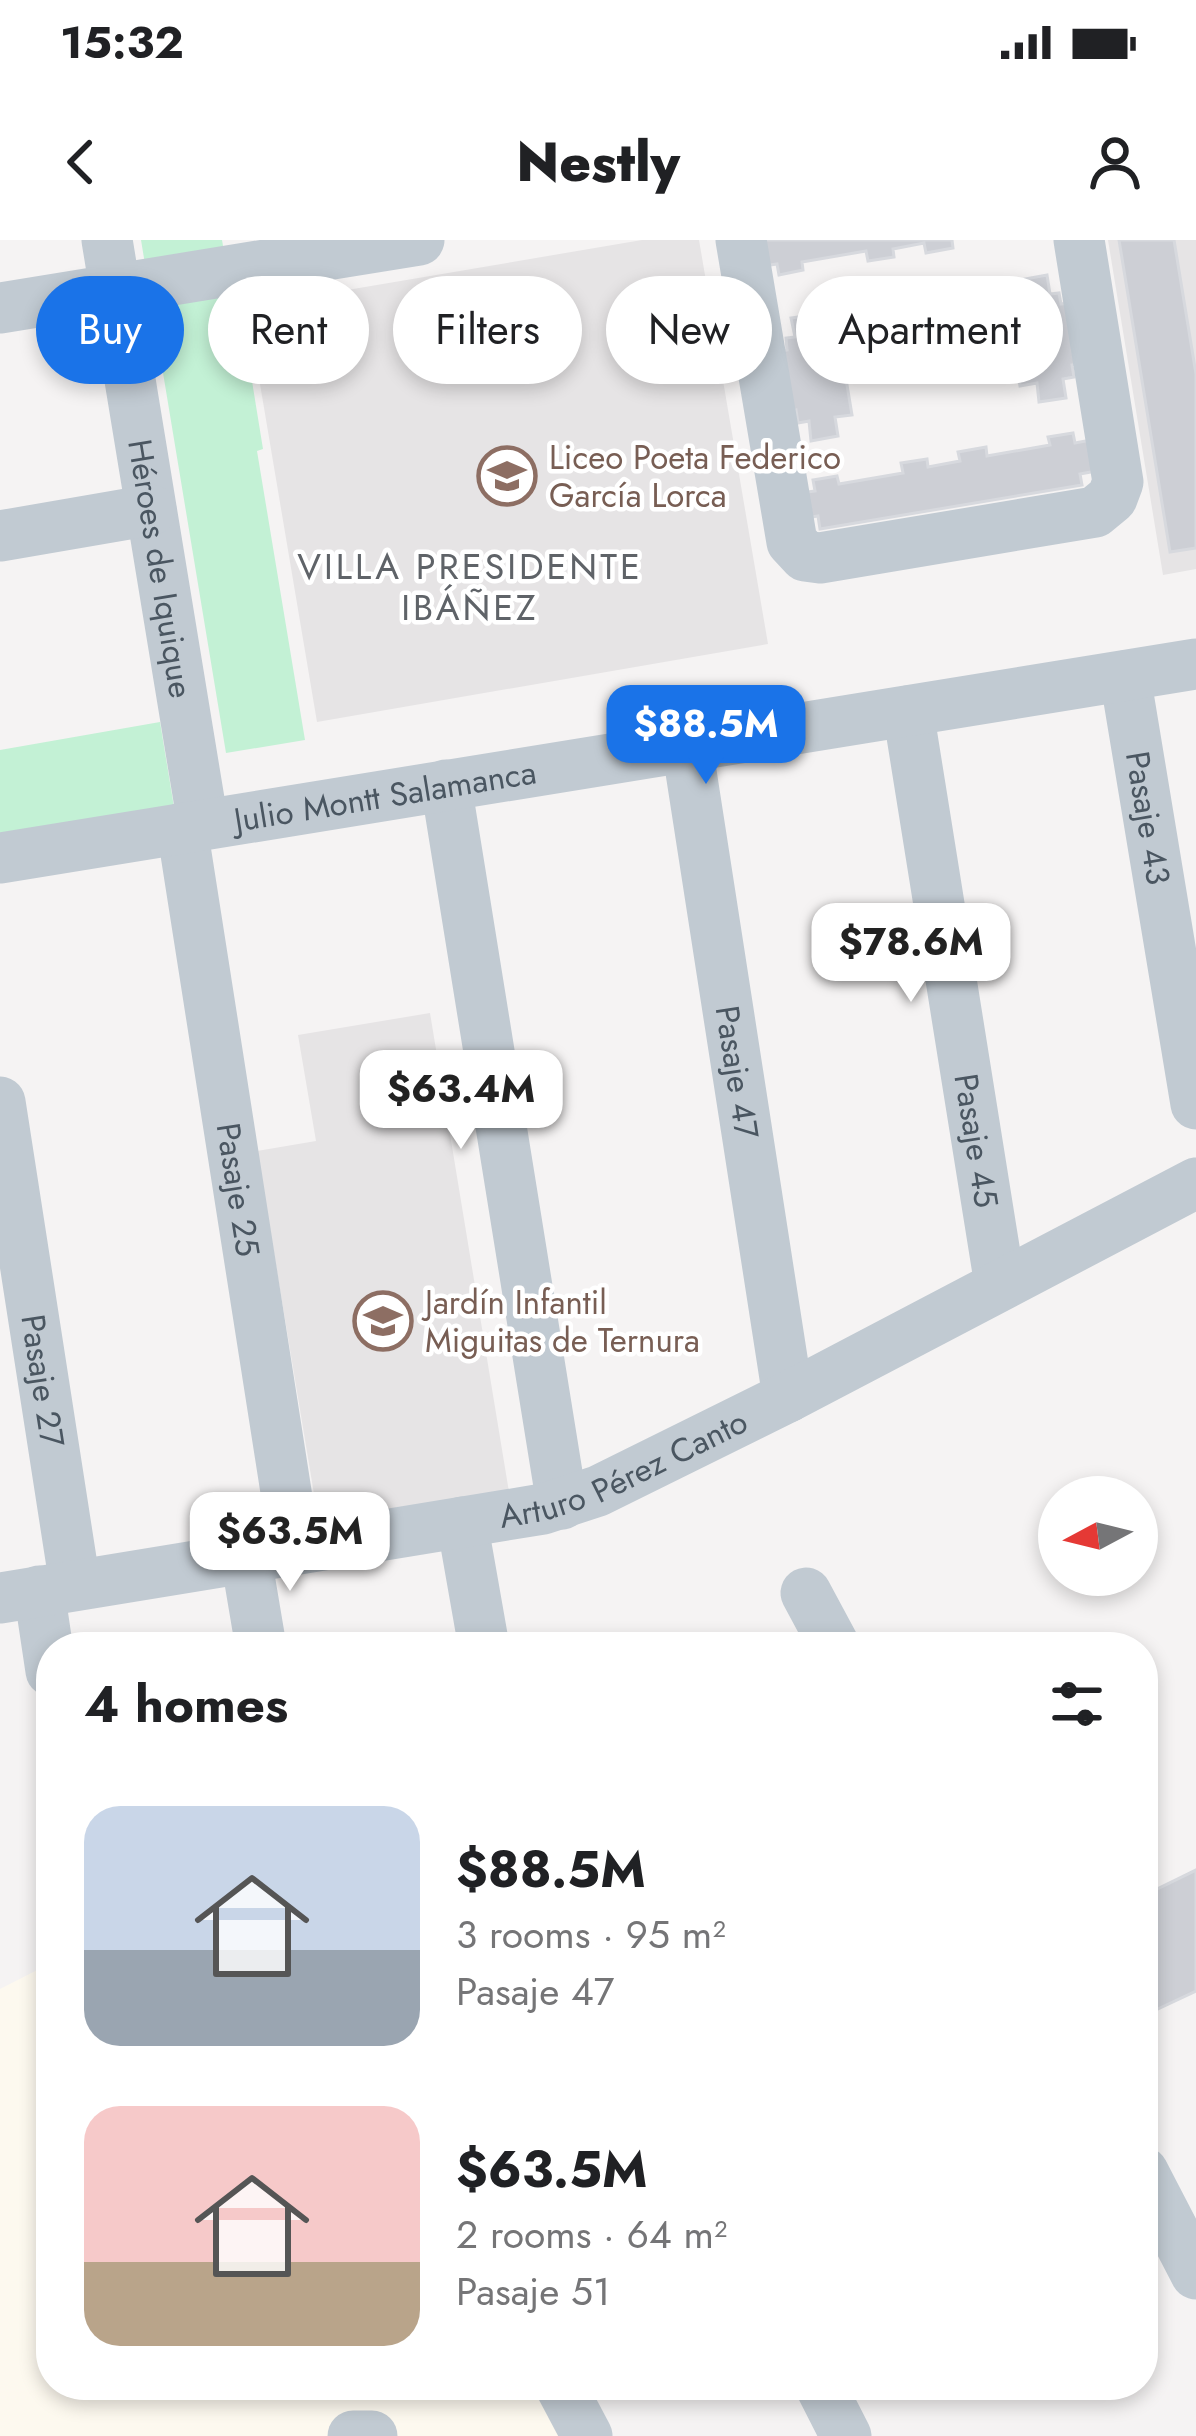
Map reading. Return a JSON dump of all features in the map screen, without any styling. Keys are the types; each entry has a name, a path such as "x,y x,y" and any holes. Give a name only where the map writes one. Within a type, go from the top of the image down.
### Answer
{"street":[{"name":"Héroes de Iquique","path":"107,240 113,276"},
{"path":"184,279 419,240"},
{"path":"741,240 792,542 805,556 820,558 1095,512 1112,498 1118,482 1079,240"},
{"path":"0,308 36,302"},
{"name":"Héroes de Iquique","path":"130,384 192,826"},
{"path":"0,536 151,510"},
{"name":"Julio Montt Salamanca","path":"0,858 1196,664"},
{"name":"Pasaje 43","path":"1125,676 1196,1104"},
{"name":"Pasaje 45","path":"908,711 1000,1286"},
{"name":"Pasaje 47","path":"687,746 788,1396"},
{"path":"446,785 562,1504"},
{"name":"Pasaje 25","path":"192,826 270,1554 262,1632"},
{"name":"Pasaje 27","path":"0,1102 45,1632"},
{"name":"Arturo Pérez Canto","path":"38,1592 562,1504 598,1491 788,1396 1196,1183"},
{"path":"462,1522 481,1632"},
{"path":"806,1593 827,1632"},
{"path":"1158,2201 1196,2274"},
{"path":"568,2400 587,2436"},
{"path":"828,2400 846,2436"},
{"path":"353,2436 373,2436"}],"shaded area":[{"name":"Liceo Poeta Federico García Lorca","path":"642,240 699,240 705,276 606,276 606,384 724,384 768,644 317,722 260,384 369,384 369,286 393,282 393,384 582,384 582,276 430,276"},
{"path":"1108,240 1196,240 1196,569 1163,575"},
{"name":"Jardín Infantil Miguitas de Ternura","path":"430,1013 509,1492 319,1524 257,1151 316,1141 298,1035"},
{"path":"36,1971 36,2400 559,2400 577,2436 0,2436 0,1989"}],"green space":[{"path":"141,240 222,240 228,276 208,276 208,384 252,384 263,449 257,451 305,740 226,753 165,384 184,384 184,276 147,276"},
{"path":"160,722 174,807 0,836 0,750"}],"building":[{"path":"764,240 952,240 953,248 926,253 924,243 893,249 894,257 868,261 866,251 802,262 803,270 779,275 777,264 763,266"},
{"path":"1119,240 1174,240 1196,374 1196,548 1170,552"},
{"path":"1068,303 1078,364 1072,365 1074,377 1063,379 1063,304"},
{"path":"796,317 796,384 847,384 852,415 835,417 838,436 811,441 809,421 798,423 796,410 790,412 781,351 787,350 786,338 795,337 791,318"},
{"path":"1063,379 1066,398 1039,402 1037,384 1063,384"},
{"path":"1073,433 1075,443 1091,440 1096,471 1080,474 1082,485 820,529 818,516 805,518 800,493 815,491 813,480 837,476 839,484 903,473 901,463 927,459 928,467 960,461 958,452 986,447 987,456 1050,445 1048,437"},
{"path":"1196,1870 1196,1991 1158,2009 1158,1889"}],"place":[{"name":"Liceo Poeta Federico García Lorca","path":"507,476"},
{"name":"Jardín Infantil Miguitas de Ternura","path":"383,1321"}],"district":[{"name":"VILLA PRESIDENTE IBÁÑEZ","path":"470,586"}]}
